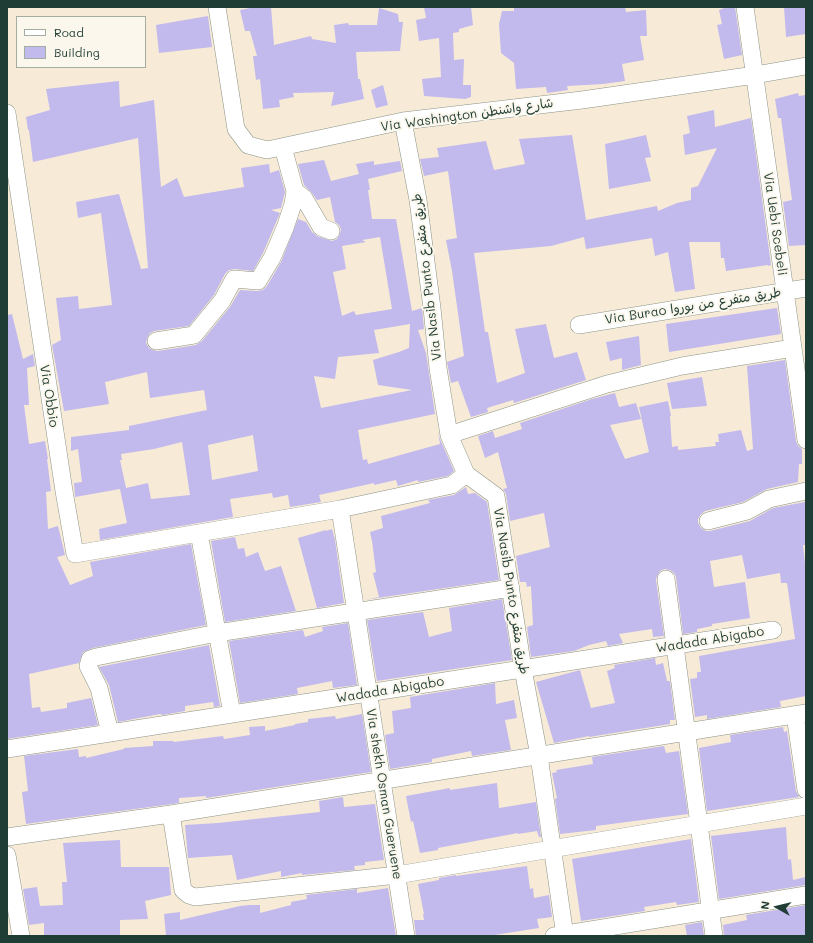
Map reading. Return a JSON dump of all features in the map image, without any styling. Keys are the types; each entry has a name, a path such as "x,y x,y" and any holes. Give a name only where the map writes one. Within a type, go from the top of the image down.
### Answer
{"street":[{"name":"Via Washington شارع واشنطن","path":"217,7 236,129 248,145 267,150 403,121 582,100 755,76 806,66"},
{"name":"Via Uebi Scebeli","path":"745,7 806,440"},
{"name":"Via Obbio","path":"7,113 64,491 75,554 199,533"},
{"name":"Via Nasib Punto طريق متفرع","path":"403,121 418,200 438,368 449,435 466,474 496,496 523,669 539,756 562,935"},
{"path":"156,341 194,335 222,301 234,279 258,281 272,258 285,228 293,204 295,190 283,147"},
{"path":"295,190 304,198 321,227 331,231"},
{"name":"Via Burao طريق متفرع من بوروا","path":"579,325 806,288"},
{"path":"449,435 608,384 682,366 793,348"},
{"path":"232,714 199,533 340,509 452,485 466,474"},
{"path":"708,521 748,511 769,499 806,491"},
{"name":"Via shekh Osman Gueruene","path":"340,509 406,936"},
{"path":"666,579 714,936"},
{"path":"110,733 99,688 88,666 90,659 217,632 511,588"},
{"name":"Wadada Abigabo","path":"7,749 773,630"},
{"path":"7,837 171,814 800,714 806,790"},
{"path":"171,814 183,890 189,895 195,897 397,874 806,806"},
{"path":"7,855 12,920 21,936"},
{"path":"562,935 806,895"}],"building":[{"path":"255,7 271,7 274,45 311,36 312,39 336,43 334,25 348,23 349,25 377,25 379,8 398,14 399,22 403,22 400,51 356,52 358,79 360,79 364,99 331,106 334,92 293,93 294,97 279,100 280,107 263,109 260,79 256,80 253,56 257,56 250,31 245,31 240,10"},
{"path":"424,7 471,7 473,25 459,29 459,32 453,33 454,60 464,59 463,85 471,85 471,97 465,99 424,96 422,79 441,77 439,38 419,41 416,20 426,18"},
{"path":"514,7 625,7 626,12 646,10 647,36 640,36 644,60 622,64 625,81 567,86 568,90 547,93 546,87 516,89 514,63 501,53 499,24 502,11 514,11"},
{"path":"727,7 735,7 742,55 724,59 717,25 722,24 719,10"},
{"path":"784,7 806,7 806,34 786,37"},
{"path":"208,16 212,47 159,53 156,25"},
{"path":"119,81 120,107 154,100 161,187 177,178 184,197 244,187 241,168 269,164 270,173 279,170 285,192 281,208 271,210 280,213 263,253 253,271 235,269 229,270 225,274 214,295 189,326 154,331 150,333 146,343 149,348 153,350 158,351 196,345 202,341 230,307 240,290 263,290 267,286 281,262 298,219 306,222 312,232 317,236 332,241 337,239 341,229 335,222 330,197 317,200 304,185 298,164 324,160 331,181 359,174 356,164 374,161 374,165 400,161 402,171 368,179 372,219 396,219 412,311 422,308 424,329 418,330 426,353 435,414 358,430 363,460 367,459 368,464 440,444 438,431 454,471 448,476 418,482 418,480 398,486 396,480 374,485 374,483 319,495 321,502 290,507 288,495 273,498 272,493 230,499 233,517 100,540 99,529 127,523 120,489 75,497 74,483 82,482 78,449 71,451 71,437 129,430 129,426 207,410 204,390 150,398 147,372 105,382 109,404 64,411 52,345 61,340 56,298 78,296 79,309 112,305 101,213 78,218 76,202 119,194 141,269 148,268 138,138 33,162 26,117 50,110 46,89","holes":["380,237 392,309 356,315 354,311 342,316 333,272 346,269 342,246 366,242 362,240","410,324 409,348 373,360 378,385 412,390 321,408 314,376 335,379 338,357 379,353 374,330","253,435 258,471 212,480 208,445","182,442 190,495 151,499 148,483 126,488 120,460 122,460 121,454 154,449"]},
{"path":"383,85 388,105 376,108 371,90"},
{"path":"798,93 799,96 806,95 806,245 789,246 783,202 792,200 781,118 778,118 775,99"},
{"path":"714,110 715,127 751,118 771,265 726,271 724,258 721,258 720,242 689,242 695,289 675,292 668,252 655,256 652,238 586,249 584,237 551,246 474,253 485,332 488,332 497,383 525,373 515,329 546,324 554,358 577,352 586,380 514,403 513,400 487,408 488,412 471,417 458,381 451,383 447,362 464,356 446,240 457,238 448,171 424,176 420,159 439,157 437,148 486,141 494,170 525,164 519,139 572,135 586,220 657,206 658,211 677,203 691,200 691,188 698,186 717,148 685,155 683,135 690,133 687,116"},
{"path":"646,135 651,157 645,158 651,181 609,189 605,144"},
{"path":"777,308 781,334 669,352 666,324"},
{"path":"12,314 23,359 33,354 35,366 27,368 29,405 24,405 29,444 45,441 51,491 46,492 48,529 58,526 65,555 57,557 70,585 93,576 90,562 191,544 206,625 93,648 83,652 79,663 29,674 32,708 40,707 41,712 67,708 67,703 91,698 98,725 7,739 7,315"},
{"path":"639,336 641,365 622,370 622,358 610,361 606,342"},
{"path":"785,360 796,441 798,446 802,449 802,464 799,464 798,482 767,489 743,502 705,511 698,519 698,523 701,528 706,531 710,531 750,521 773,508 805,502 806,545 803,545 806,572 806,696 780,701 781,707 707,719 707,715 695,717 690,679 697,678 697,672 701,672 699,656 795,639 787,583 781,583 780,573 747,579 742,555 710,561 714,587 745,582 750,618 712,624 712,626 697,629 697,632 683,634 676,577 670,570 664,569 660,571 656,580 664,636 653,637 652,629 619,634 623,643 608,646 606,641 589,645 574,651 531,657 527,627 533,625 531,586 527,587 526,582 520,582 516,556 550,547 544,513 510,521 506,494 503,489 507,488 498,452 485,458 478,436 493,431 495,438 522,429 520,423 592,399 615,393 619,407 636,403 641,419 610,425 625,459 649,452 639,407 668,401 671,416 672,447 678,446 678,450 716,446 715,442 719,442 718,434 741,430 747,451 753,449 747,366"},
{"path":"702,377 707,406 672,409 667,383"},
{"path":"466,487 468,494 475,493 487,502 499,580 364,600 379,597 373,573 376,572 370,532 383,528 381,516 430,503 428,500 454,495"},
{"path":"332,529 335,540 344,603 317,608 298,538"},
{"path":"235,537 238,549 244,548 246,557 258,552 265,571 281,566 296,611 225,622 211,541"},
{"path":"502,599 512,660 377,681 367,620 423,612 429,637 452,631 449,608"},
{"path":"348,623 357,685 333,688 332,681 297,688 298,694 240,703 229,641 303,630 305,637 323,631 322,627"},
{"path":"209,645 220,706 214,707 213,702 185,706 185,711 118,722 109,685 99,667"},
{"path":"655,658 656,665 663,663 667,681 670,681 675,720 670,720 670,724 589,736 554,743 536,682 580,670 591,708 615,703 607,671 615,668 614,665"},
{"path":"495,683 496,704 514,700 517,718 505,720 511,750 472,756 471,751 432,759 432,762 390,769 385,735 394,733 392,711 411,708 410,697"},
{"path":"362,714 371,772 206,798 206,796 179,798 179,803 26,824 22,792 28,791 24,756 78,749 79,757 86,756 86,758 124,748 153,746 153,741 174,742 223,736 224,739 250,735 249,727 265,726 265,731 308,722 308,719 335,716 336,719"},
{"path":"783,727 784,732 787,731 796,791 799,797 707,811 699,748 731,742 730,735"},
{"path":"664,746 666,753 679,751 688,814 596,826 596,830 560,834 555,799 557,798 552,773 557,772 556,770 593,764 592,757"},
{"path":"497,783 499,808 536,802 541,837 539,837 537,831 518,833 438,848 438,850 420,853 413,821 411,822 406,796 450,788 450,790"},
{"path":"343,797 344,807 375,804 384,860 365,862 365,865 354,866 355,870 302,875 302,873 281,877 281,871 237,880 232,855 188,858 185,825 320,812 319,801"},
{"path":"786,827 788,860 791,859 793,880 806,877 806,885 719,899 711,836"},
{"path":"691,839 699,902 677,905 676,902 644,907 645,911 581,921 572,859"},
{"path":"120,840 121,867 169,867 171,895 145,901 148,919 120,920 120,936 44,936 44,923 29,925 23,889 37,887 40,906 63,905 62,882 67,882 63,843"},
{"path":"527,866 530,889 533,888 534,898 549,895 552,917 537,919 539,928 488,936 416,936 414,920 424,920 418,884 456,875"},
{"path":"388,888 396,936 166,936 164,914 180,912 180,920 250,905 260,905 260,913 291,905 291,902 307,899 306,895 357,889 357,893"},
{"path":"806,905 806,936 724,936 723,925 747,920 746,915"},
{"path":"702,922 704,936 687,936 685,925"}]}
